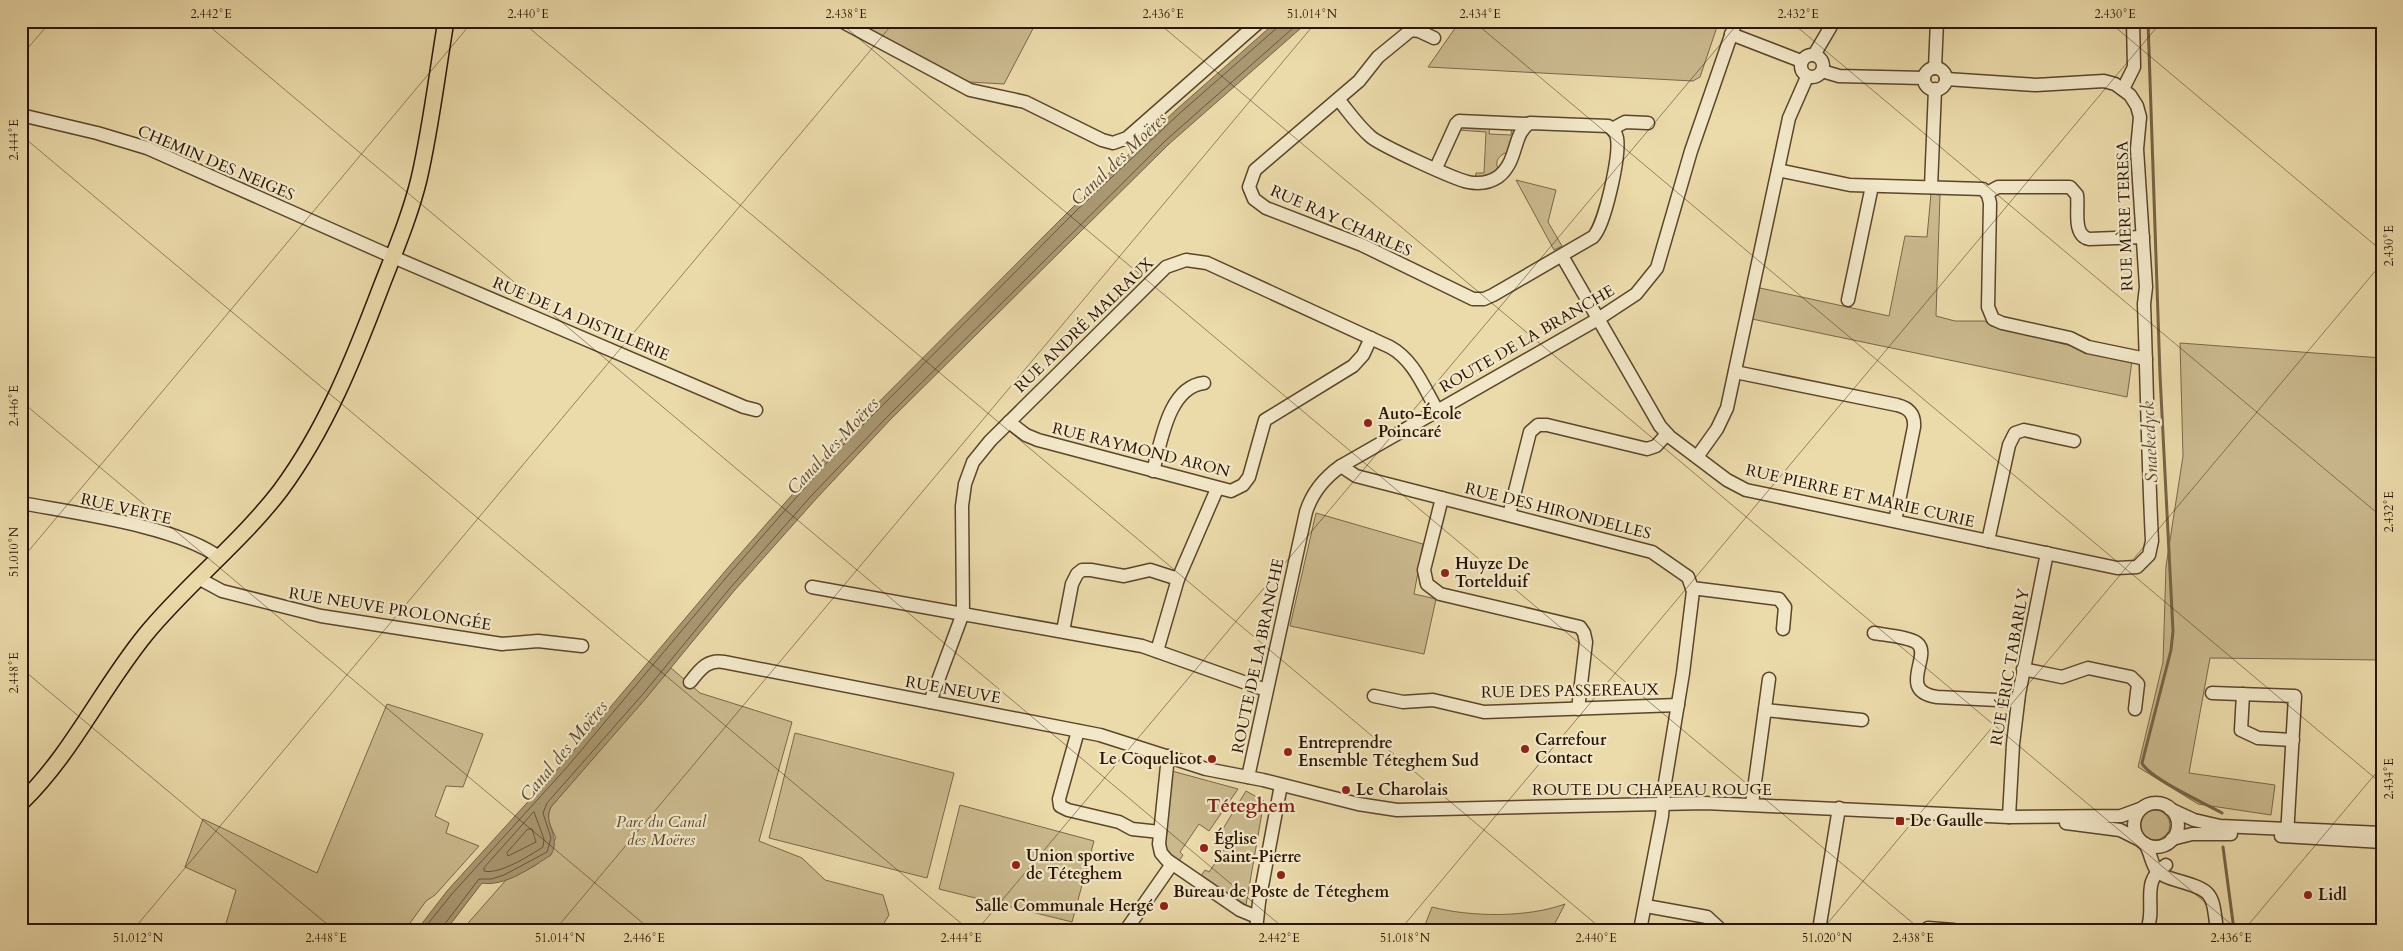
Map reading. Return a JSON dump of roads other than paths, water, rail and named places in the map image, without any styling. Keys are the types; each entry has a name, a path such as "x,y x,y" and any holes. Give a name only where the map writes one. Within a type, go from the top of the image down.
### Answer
{"main road":[{"path":"21,804 59,760 137,645 178,598 220,558 275,497 315,436 351,363 408,215 420,174 446,21"}],"street":[{"path":"841,21 965,88 1025,102 1102,140 1112,143 1127,138 1260,21"},
{"name":"ROUTE DE LA BRANCHE","path":"1735,36 1736,21"},
{"name":"ROUTE DE LA BRANCHE","path":"1248,777 1307,508 1321,483 1341,466 1598,319 1636,294 1657,268 1705,111 1735,36 1744,21"},
{"path":"1814,55 1834,21"},
{"path":"1935,68 1938,21"},
{"path":"1946,79 2036,85 2100,81 2112,83 2123,89 2134,67 2134,21"},
{"name":"RUE RAY CHARLES","path":"1434,38 1416,30 1406,32 1378,57 1359,81 1255,170 1249,186 1252,196 1256,201 1290,218 1362,245 1470,298 1488,297 1593,237 1600,227 1616,165 1617,138 1612,128"},
{"path":"1735,36 1802,61"},
{"path":"1814,55 1822,61 1822,71 1817,76 1808,77 1801,70 1802,61 1807,56 1814,55"},
{"path":"1935,68 1943,71 1946,79 1941,87 1935,89 1928,87 1924,78 1927,71 1935,68"},
{"path":"1822,71 1839,76 1924,78"},
{"path":"1697,457 1724,417 1790,114 1808,77"},
{"path":"1931,186 1935,89"},
{"name":"RUE MÈRE TERESA","path":"2047,553 2130,569 2140,566 2149,555 2152,541 2146,435 2149,410 2143,237 2137,149 2140,117 2135,101 2123,89"},
{"path":"1338,99 1374,139 1467,182 1482,183 1493,180 1512,162 1520,134 1527,124"},
{"name":"CHEMIN DES NEIGES","path":"21,115 97,133 147,148 393,257"},
{"path":"1436,168 1459,121 1527,124 1536,122 1603,124 1612,128 1625,122 1648,123"},
{"path":"1778,170 1845,185 1981,188 1987,193 1990,203 1988,307 1993,319 2002,323 2070,338 2088,347 2146,359"},
{"path":"1848,300 1872,186"},
{"path":"1987,193 1998,187 2070,187 2077,195 2079,232 2083,237 2089,239 2143,237"},
{"path":"1562,256 1598,319"},
{"name":"RUE DE LA DISTILLERIE","path":"393,257 744,407 756,410"},
{"name":"RUE ANDRÉ MALRAUX","path":"930,702 962,613 962,500 966,480 979,453 1158,274 1170,265 1182,260 1195,260 1207,263 1394,349 1407,360 1438,410"},
{"name":"RUE PIERRE ET MARIE CURIE","path":"1598,319 1658,423 1667,434 1727,480 1746,490 1988,541"},
{"name":"RUE RAYMOND ARON","path":"1009,422 1034,439 1217,489 1231,491 1243,485 1249,477 1265,420 1353,366 1363,354 1371,338"},
{"path":"1734,372 1897,405 1910,412 1914,418 1914,427 1895,521"},
{"path":"1153,472 1176,400 1187,388 1204,383"},
{"path":"1509,515 1530,432 1538,425 1547,425 1647,449 1656,446 1667,434"},
{"path":"2047,553 1988,541 2009,445 2013,436 2021,430 2074,441"},
{"name":"RUE DES HIRONDELLES","path":"1341,466 1356,476 1655,553 1685,575 1692,588"},
{"path":"1157,651 1178,578 1217,489"},
{"path":"1442,498 1424,570 1427,584 1440,594 1580,627 1586,642 1578,709"},
{"name":"RUE VERTE","path":"21,503 148,529 194,543 220,558"},
{"name":"RUE ÉRIC TABARLY","path":"2009,817 2012,751 2018,701 2047,553"},
{"path":"1063,631 1073,581 1082,570 1124,576 1150,570 1178,578"},
{"name":"RUE NEUVE PROLONGÉE","path":"198,578 222,591 328,618 502,644 538,641 582,646"},
{"path":"812,587 1063,631 1157,651 1266,690"},
{"path":"1640,930 1646,906 1678,705 1692,588 1779,599 1785,607 1783,629"},
{"path":"1874,633 1914,641 1919,645 1922,653 1916,681 1920,689 1927,695 2018,701"},
{"name":"RUE NEUVE","path":"690,682 706,664 720,661 1111,738 1214,771 1281,784"},
{"path":"2023,669 2062,677 2088,668 2131,677 2138,684 2134,709"},
{"path":"1752,804 1769,679"},
{"path":"2212,693 2295,696 2287,832"},
{"path":"2243,694 2241,730 2258,738 2293,740"},
{"name":"RUE DES PASSEREAUX","path":"1374,696 1403,702 1434,700 1484,712 1678,705"},
{"path":"1765,710 1862,720"},
{"path":"1078,731 1059,799 1060,806 1068,810 1119,822 1132,829 1160,832"},
{"path":"1168,756 1160,832 1160,850 1172,864 1243,912 1257,916"},
{"path":"1256,930 1268,850 1281,784"},
{"name":"ROUTE DU CHAPEAU ROUGE","path":"1281,784 1366,806 1408,810 1663,803 1752,804 2009,817 2097,826 2124,831 2142,841"},
{"path":"2217,930 2211,897 2204,890 2191,885 2162,868 2142,841 2134,822 2140,809 2154,803 2194,820 2220,826 2382,842"},
{"path":"1819,930 1839,808"},
{"name":"ROUTE DU CHAPEAU ROUGE","path":"2009,817 2121,816 2140,809"},
{"path":"2147,930 2151,883 2162,868 2163,854 2176,832 2177,821 2170,809"},
{"path":"2142,841 2155,847 2192,834 2382,832"},
{"path":"1126,930 1172,864"},
{"path":"1646,906 1707,917 1720,930"},
{"path":"1928,928 1954,930"}],"water":[{"path":"1277,21 1309,21 1169,144 890,420 734,591 647,697 551,807 549,819 554,848 551,855 509,879 500,882 482,883 446,930 417,930 447,891 564,762 726,570 834,447 1074,206 1177,109"}],"waterway":[{"name":"Snaekedyck","path":"2148,21 2160,375 2173,631 2171,650 2142,763 2155,776 2166,783 2222,813"},
{"name":"Snaekedyck","path":"2223,847 2234,930"}],"place":[{"name":"Auto-École Poincaré","path":"1368,423"},
{"name":"Huyze De Tortelduif","path":"1445,573"},
{"name":"Carrefour Contact","path":"1525,749"},
{"name":"Entreprendre Ensemble Téteghem Sud","path":"1288,752"},
{"name":"Le Coquelicot","path":"1212,759"},
{"name":"Le Charolais","path":"1346,790"},
{"name":"De Gaulle","path":"1900,821"},
{"name":"Église Saint-Pierre","path":"1204,848"},
{"name":"Union sportive de Téteghem","path":"1016,865"},
{"name":"Bureau de Poste de Téteghem","path":"1281,875"},
{"name":"Lidl","path":"2308,895"},
{"name":"Salle Communale Hergé","path":"1164,906"}],"district":[{"name":"Téteghem","path":"1251,806"}],"water label":[{"name":"Canal des Moëres","path":"1119,159"},
{"name":"Canal des Moëres","path":"833,446"},
{"name":"Canal des Moëres","path":"564,751"}],"park label":[{"name":"Parc du Canal des Moëres","path":"661,831"}]}
